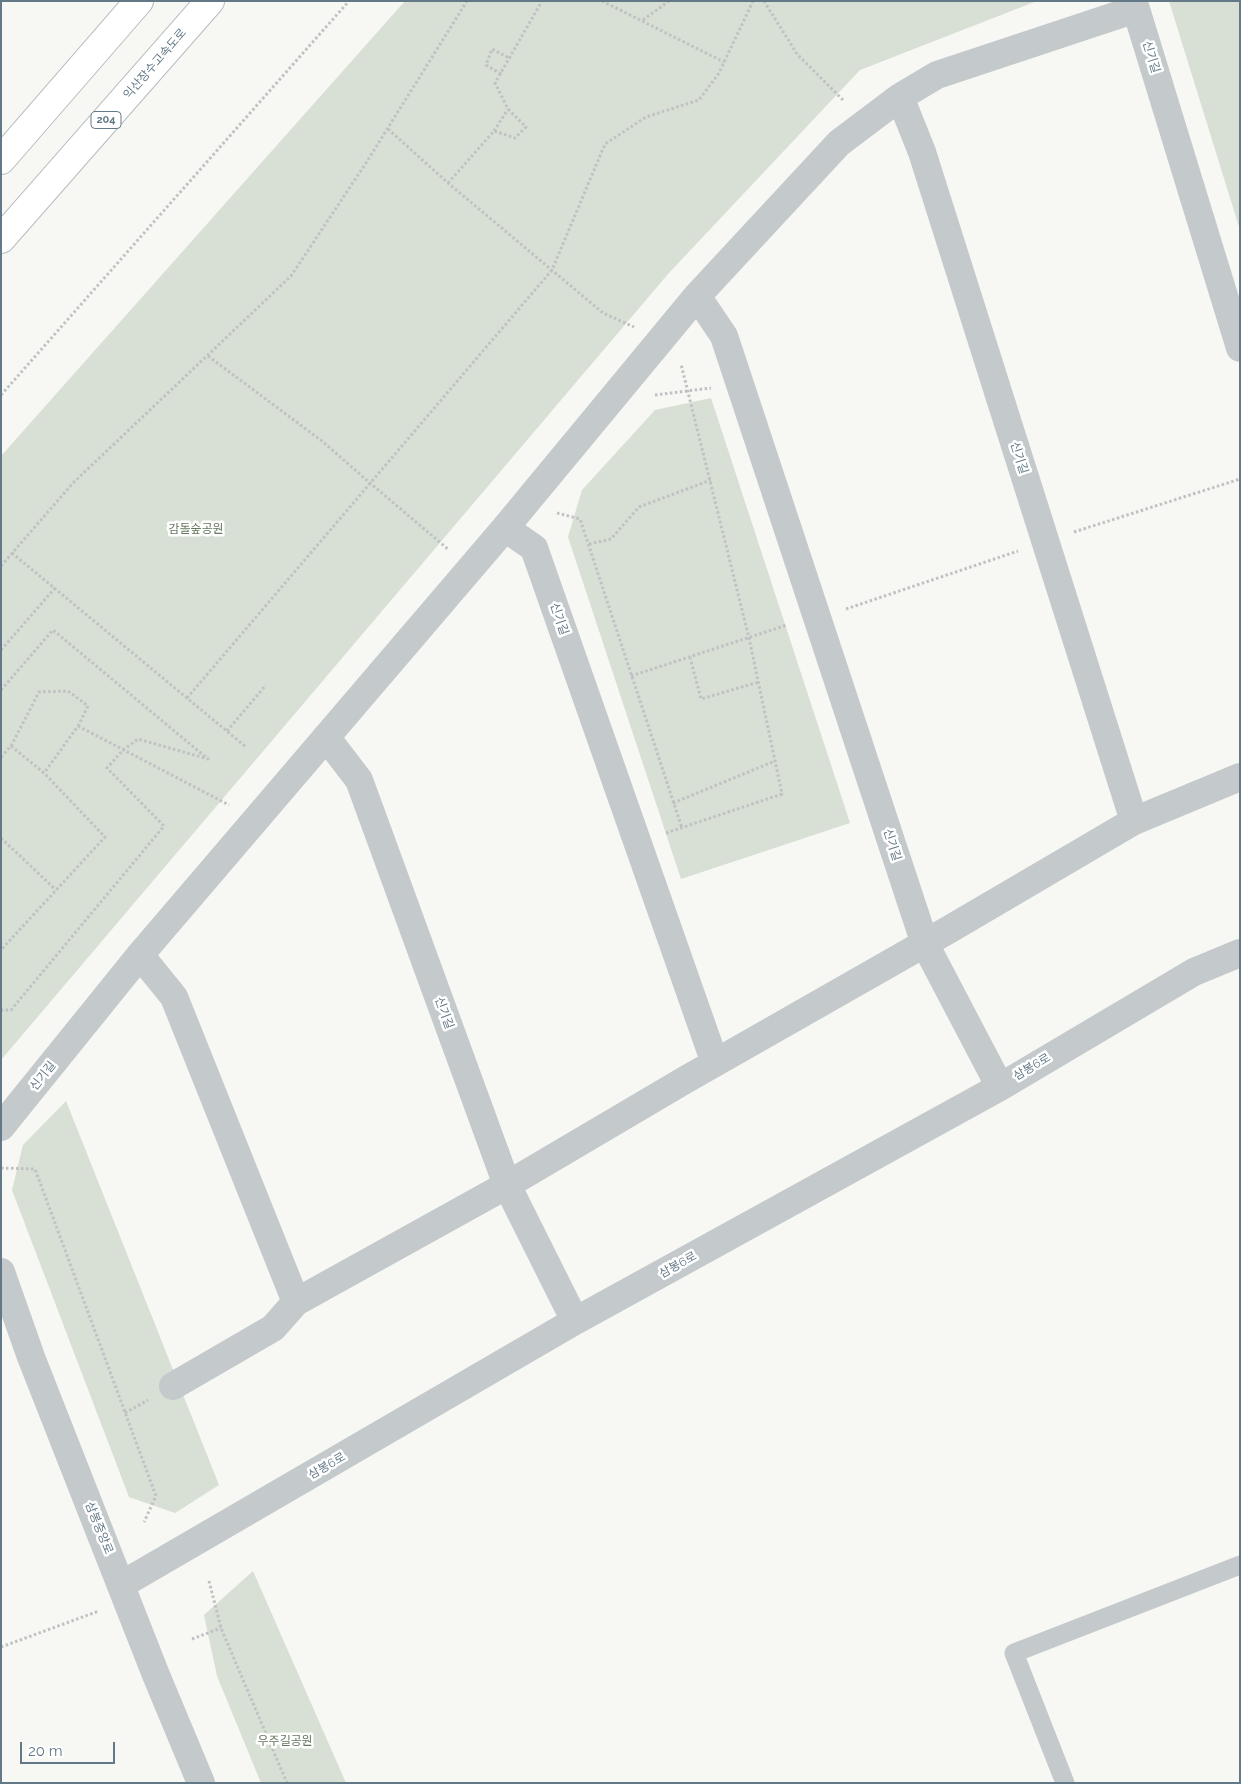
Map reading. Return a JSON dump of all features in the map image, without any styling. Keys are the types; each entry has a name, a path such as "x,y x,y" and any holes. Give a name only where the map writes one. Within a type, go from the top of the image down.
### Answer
{"highway":[{"path":"1,160 139,1"},
{"name":"익산장수고속도로","path":"1,239 210,1"}],"street":[{"name":"신기길","path":"1,1127 140,955 505,528 698,296 839,142 900,97 937,75 1136,9 1240,348"},
{"name":"신기길","path":"900,97 922,152 1134,821"},
{"name":"신기길","path":"698,296 724,336 925,944 1000,1087"},
{"name":"신기길","path":"505,528 534,548 715,1063"},
{"name":"신기길","path":"326,737 359,780 507,1185 575,1321"},
{"path":"173,1386 273,1328 296,1302 507,1185 1134,821 1240,777"},
{"name":"삼봉6로","path":"121,1585 575,1321 1000,1087 1194,972 1240,953"},
{"path":"140,955 174,997 296,1302"},
{"name":"삼봉중앙로","path":"1,1272 31,1357 156,1675 201,1783"}],"lane":[{"path":"1065,1783 1014,1653 1240,1565"}],"path":[{"path":"1,395 349,1"},
{"path":"1,566 73,482 291,276 388,129 467,1"},
{"path":"494,131 515,138 526,127 508,109 495,83 542,1"},
{"path":"602,1 724,62"},
{"path":"642,20 669,1"},
{"path":"187,698 552,270 605,144 646,117 698,100 719,73 752,1"},
{"path":"764,1 797,54 850,108"},
{"path":"500,74 486,65 492,49 509,58"},
{"path":"448,183 494,131 508,109"},
{"path":"388,129 448,183 603,313 642,330"},
{"path":"208,356 322,441 456,555"},
{"path":"664,834 782,794 749,638 681,364"},
{"path":"652,395 714,388"},
{"path":"588,544 610,539 639,507 711,480"},
{"path":"1067,534 1240,480"},
{"path":"551,512 580,519 682,828"},
{"path":"838,611 1020,551"},
{"path":"12,553 246,747"},
{"path":"1,650 55,588"},
{"path":"631,676 793,623"},
{"path":"1,690 53,630 208,759 138,739 123,750 107,768 164,826 11,1010 1,1010"},
{"path":"690,657 701,699 759,682"},
{"path":"227,731 266,685"},
{"path":"1,757 11,746 39,692 68,691 88,706 78,726 44,773"},
{"path":"78,726 229,806"},
{"path":"1,950 105,837 44,773 11,746"},
{"path":"673,803 775,761"},
{"path":"1,838 56,890"},
{"path":"1,942 6,946"},
{"path":"1,1168 36,1169 156,1496 144,1522"},
{"path":"209,1581 221,1628 287,1783"},
{"path":"1,1647 100,1611"},
{"path":"192,1639 221,1628"}],"green space":[{"name":"감돌숲공원","path":"405,1 1037,1 860,70 668,274 1,1060 1,456"},
{"path":"1169,1 1240,1 1240,230"},
{"path":"711,398 850,823 681,879 568,537 582,490 655,410"},
{"path":"66,1101 219,1485 175,1513 129,1497 12,1190 23,1145"},
{"name":"우주길공원","path":"253,1571 346,1783 261,1783 217,1676 204,1615"}]}
